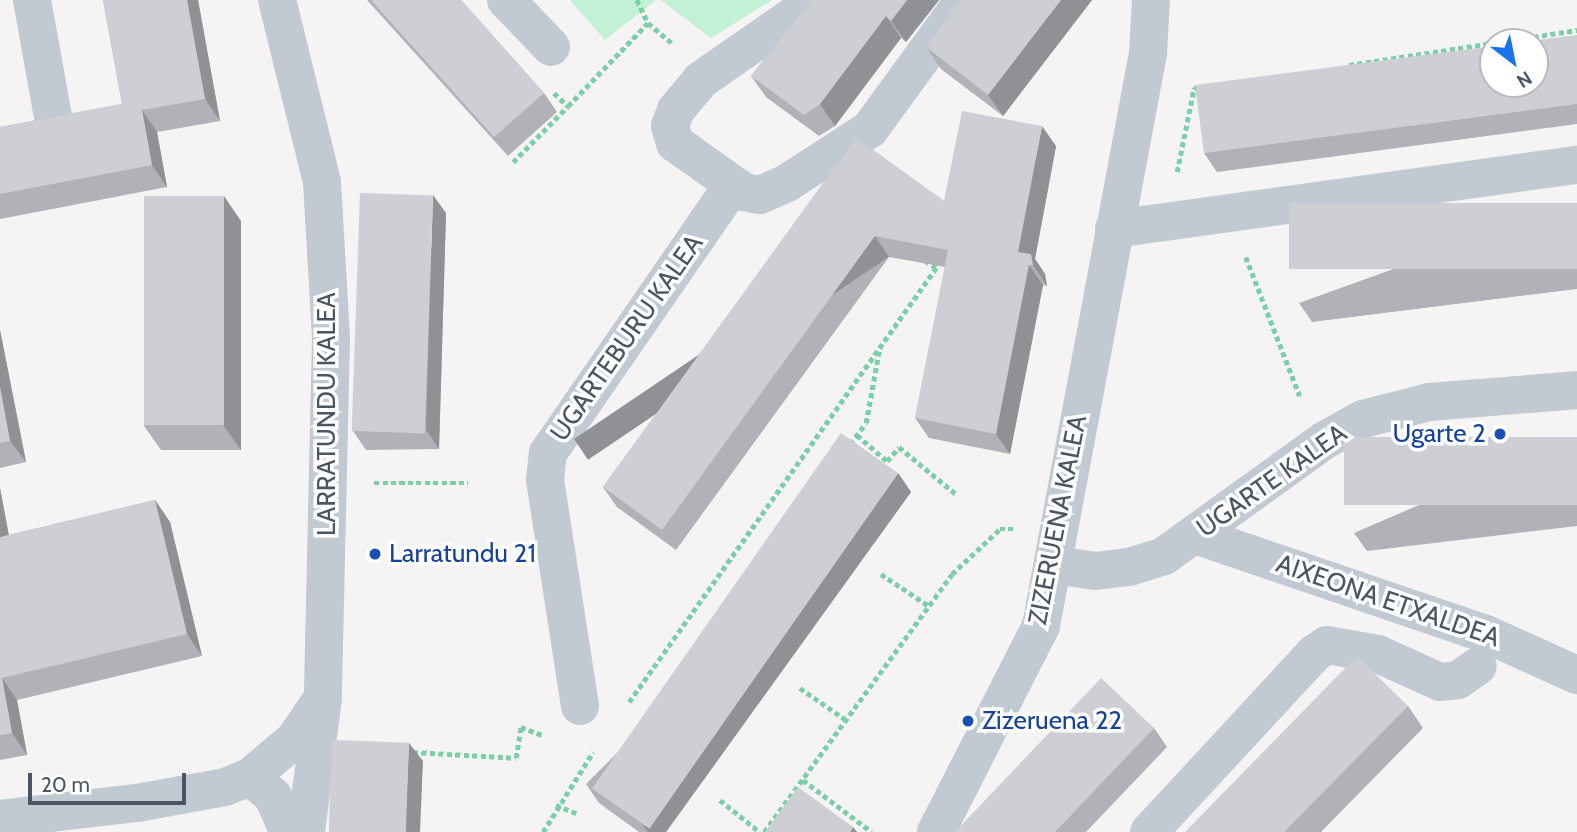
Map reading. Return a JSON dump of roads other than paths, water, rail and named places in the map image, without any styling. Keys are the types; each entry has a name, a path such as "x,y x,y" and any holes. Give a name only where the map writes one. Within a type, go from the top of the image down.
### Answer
{"street":[{"path":"32,0 53,117"},
{"name":"LARRATUNDU KALEA","path":"277,0 323,195 331,337 323,697 306,832"},
{"path":"506,0 551,47"},
{"path":"816,0 701,80 676,110 670,126 675,143 733,185 760,195 787,183 870,129 964,0"},
{"name":"ZIZERUENA KALEA","path":"936,832 1041,626 1055,565 1148,53 1151,0"},
{"path":"1114,229 1577,165"},
{"name":"UGARTEBURU KALEA","path":"580,706 545,480 548,453 733,185"},
{"name":"UGARTE KALEA","path":"1055,565 1095,571 1129,567 1164,556 1325,440 1363,419 1429,402 1577,390"},
{"name":"AIXEONA ETXALDEA","path":"1195,535 1486,634 1577,675"},
{"path":"1149,832 1315,653 1327,645 1378,654 1440,682 1458,680 1478,666"},
{"path":"0,819 137,803 225,787 250,777 294,740 323,697"},
{"path":"250,777 273,796 288,832"}],"place":[{"name":"Ugarte 2","path":"1500,434"},
{"name":"Larratundu 21","path":"375,554"},
{"name":"Zizeruena 22","path":"968,721"}]}
